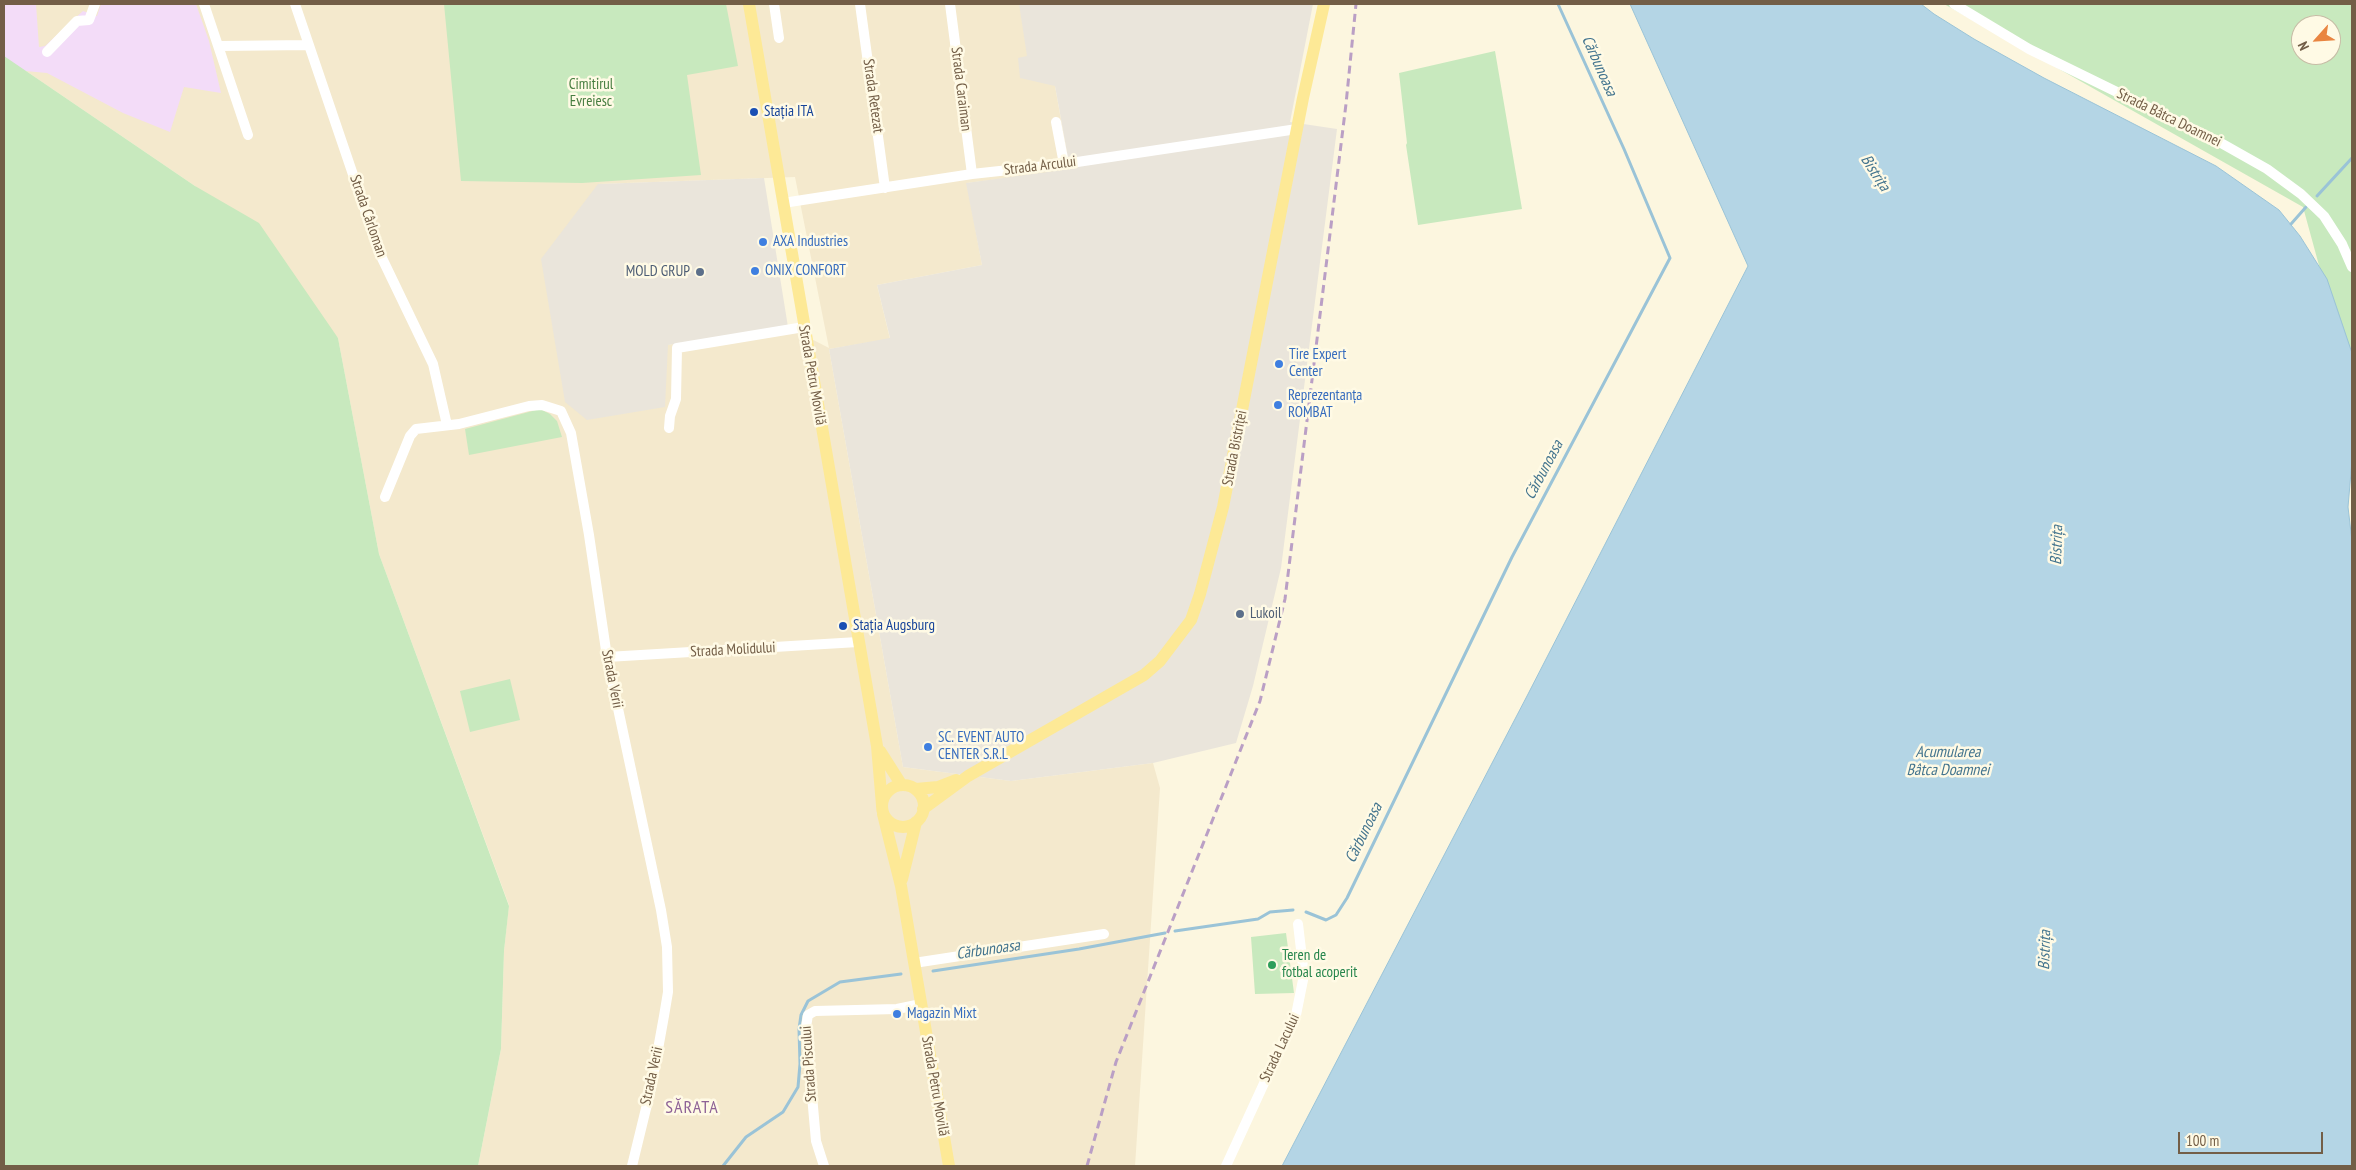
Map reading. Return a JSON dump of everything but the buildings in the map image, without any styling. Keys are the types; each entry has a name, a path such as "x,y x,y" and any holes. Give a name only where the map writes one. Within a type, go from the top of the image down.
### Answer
{"main road":[{"name":"Strada Petru Movilă","path":"749,4 858,642 878,746 882,810 901,886 949,1166"},
{"name":"Strada Bistriței","path":"923,809 968,776 1144,675 1160,661 1191,620 1200,594 1223,507 1297,130 1324,4"},
{"name":"Strada Petru Movilă","path":"878,746 901,784"},
{"name":"Strada Bistriței","path":"916,789 938,787 968,776"},
{"path":"901,784 916,789 922,798 923,809 916,822 910,825 898,826 887,820 882,810 882,799 889,789 901,784"},
{"name":"Strada Petru Movilă","path":"901,886 906,855 916,822"}],"street":[{"path":"47,52 77,21 90,20 95,4"},
{"path":"204,4 220,46 248,134"},
{"name":"Strada Cârloman","path":"295,4 380,254 433,364 447,425"},
{"path":"774,4 779,38"},
{"name":"Strada Retezat","path":"860,4 885,188"},
{"name":"Strada Caraiman","path":"950,4 972,174"},
{"name":"Strada Bâtca Doamnei","path":"1954,4 2029,48 2221,143 2266,169 2301,194 2324,216 2342,244 2352,268"},
{"path":"220,46 308,45"},
{"path":"1056,122 1064,164"},
{"name":"Strada Arcului","path":"783,203 972,174 1064,164 1297,130"},
{"path":"669,428 670,416 676,399 677,348 804,327"},
{"name":"Strada Verii","path":"385,497 410,436 416,429 459,424 534,405 552,407 561,411 571,434 607,657 661,910 668,971 668,992 660,1038 632,1166"},
{"name":"Strada Molidului","path":"607,657 858,642"},
{"name":"Strada Lacului","path":"1226,1166 1295,1020 1304,975 1298,924"},
{"path":"914,962 1104,934"},
{"name":"Strada Piscului","path":"824,1166 816,1141 806,1027 808,1015 815,1012 897,1009 921,1004"}],"shaded area":[{"path":"4,4 1019,4 1055,86 1070,170 967,183 982,265 877,285 890,339 829,349 903,767 1011,781 1153,763 1160,788 1135,1166 478,1166 501,1049 504,951 509,905 379,554 338,338 195,186 4,56","holes":["795,177 829,348 788,327 667,345 598,184"]},
{"path":"4,4 36,4 39,47 45,46 83,11 97,16 101,4 196,4 209,41 221,93 184,87 170,132 123,113 47,73 4,69"},
{"path":"1019,4 1313,4 1290,122 1337,129 1281,568 1253,686 1236,743 1153,763 1011,781 903,767 829,349 890,338 877,285 982,265 966,183 1070,169 1055,86 1020,78 1018,58 1027,56"},
{"path":"764,178 788,327 668,345 665,407 587,420 565,402 541,259 598,184"}],"green space":[{"name":"Cimitirul Evreiesc","path":"444,4 726,4 738,66 687,75 701,175 582,183 461,181"},
{"path":"1944,4 2352,4 2352,386 2303,207"},
{"path":"1495,51 1522,209 1418,225 1406,145 1399,73"},
{"path":"4,56 195,186 259,223 338,338 379,554 509,906 504,951 501,1049 478,1166 4,1166"},
{"path":"540,409 550,414 557,421 562,437 469,455 465,429"},
{"path":"510,679 520,720 470,732 460,691"},
{"name":"Teren de fotbal acoperit","path":"1286,933 1294,993 1255,994 1251,937"}],"water":[{"name":"Acumularea Bâtca Doamnei","path":"1630,4 1921,4 1974,39 2044,78 2216,166 2279,210 2300,236 2327,279 2352,353 2352,461 2348,507 2352,541 2352,1166 1282,1166 1748,266"}],"waterway":[{"name":"Cărbunoasa","path":"1306,912 1326,920 1336,915 1347,898 1512,557 1670,258 1624,149 1558,4"},
{"path":"2317,196 2352,158"},
{"path":"2291,224 2306,207"},
{"name":"Cărbunoasa","path":"1175,931 1258,919 1270,912 1293,910"},
{"name":"Cărbunoasa","path":"933,971 1079,949 1165,933"},
{"path":"723,1166 746,1137 783,1112 798,1087 800,1064 799,1029 801,1015 808,1001 840,982 901,974"}],"railway":[{"path":"1087,1166 1116,1062 1260,701 1285,599 1346,104 1356,4"}],"place":[{"name":"Stația ITA","path":"754,112"},
{"name":"AXA Industries","path":"763,242"},
{"name":"ONIX CONFORT","path":"755,271"},
{"name":"MOLD GRUP","path":"700,272"},
{"name":"Tire Expert Center","path":"1279,364"},
{"name":"Reprezentanța ROMBAT","path":"1278,405"},
{"name":"Lukoil","path":"1240,614"},
{"name":"Stația Augsburg","path":"843,626"},
{"name":"SC. EVENT AUTO CENTER S.R.L","path":"928,747"},
{"name":"Teren de fotbal acoperit","path":"1272,965"},
{"name":"Magazin Mixt","path":"897,1014"}],"district":[{"name":"SĂRATA","path":"692,1108"}],"water label":[{"name":"Bistrița","path":"1875,173"},
{"name":"Bistrița","path":"2057,545"},
{"name":"Bistrița","path":"2045,950"}]}
